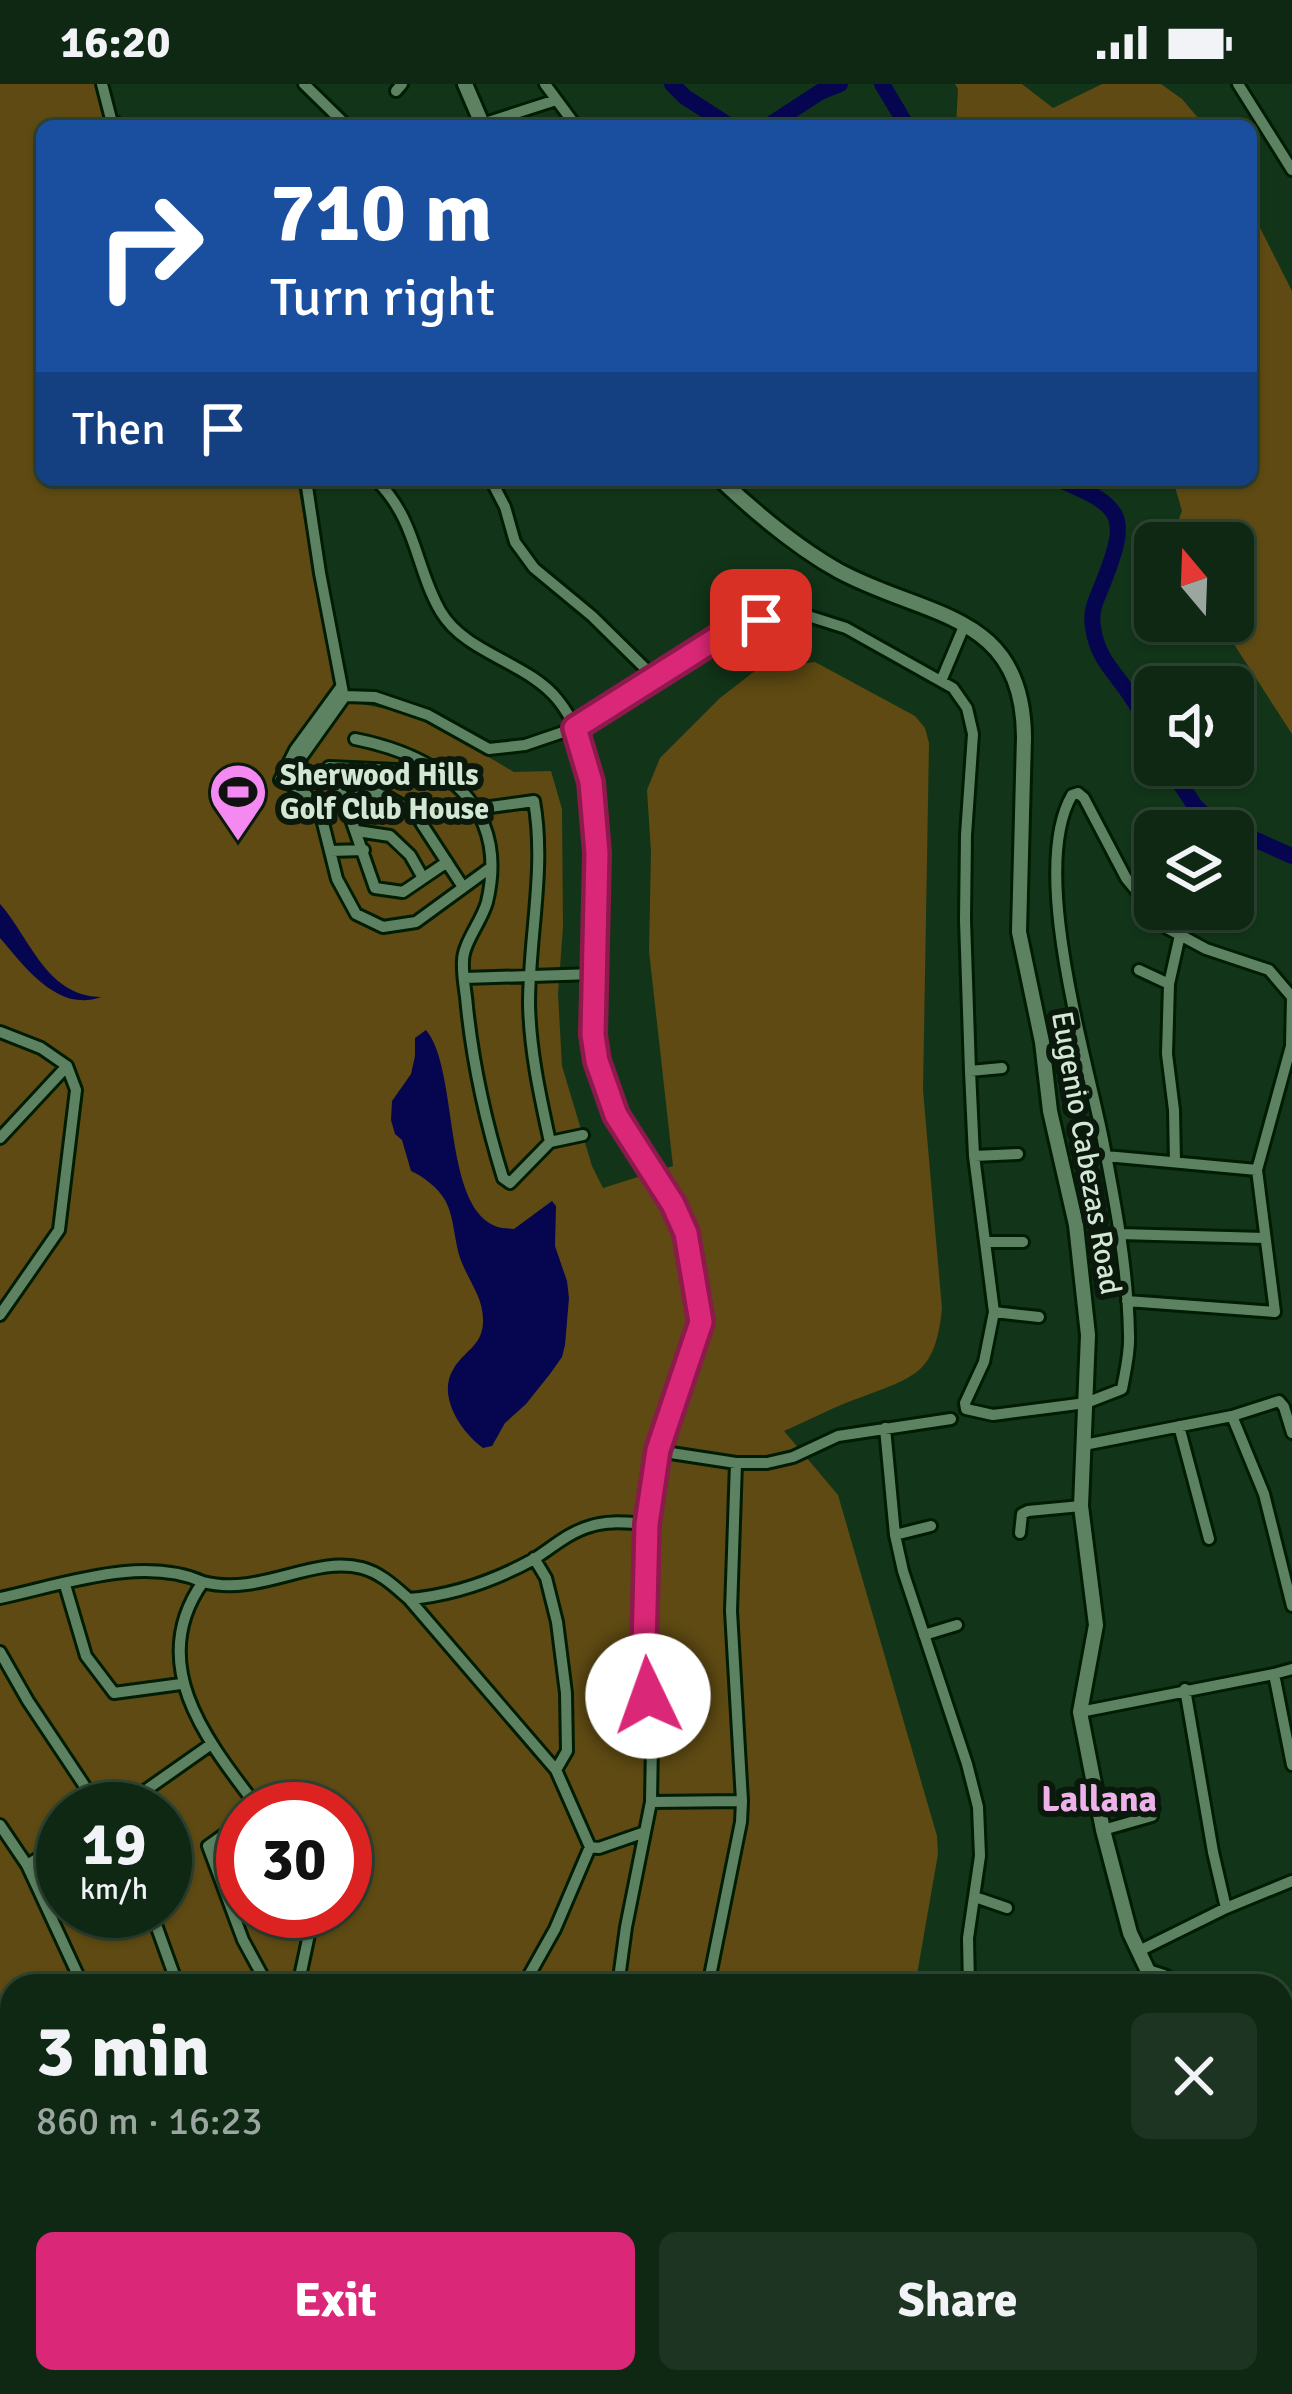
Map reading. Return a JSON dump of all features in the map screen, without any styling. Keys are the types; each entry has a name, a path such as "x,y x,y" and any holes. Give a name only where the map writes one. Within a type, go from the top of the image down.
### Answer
{"street":[{"path":"102,84 112,120"},
{"path":"304,84 341,120"},
{"path":"466,84 479,120"},
{"path":"545,84 571,120"},
{"path":"1238,84 1292,170"},
{"path":"496,120 556,100"},
{"path":"307,486 343,692 285,782 302,789 321,815 337,879 356,914 383,927 416,922 490,868"},
{"path":"381,486 401,512 442,614 463,635 557,698 575,728 591,782 595,829 593,1035 597,1061 616,1115 673,1204 686,1233 701,1322 658,1450 647,1524 644,1649 652,1742 651,1802 620,1974"},
{"path":"494,486 515,542 534,568 655,678"},
{"name":"Eugenio Cabezas Road","path":"727,486 750,508 839,571 965,624 1005,659 1017,684 1024,718 1019,932 1042,1042 1050,1111 1076,1225 1088,1335 1082,1506 1096,1625 1080,1712 1103,1830 1130,1933 1150,1974"},
{"path":"343,692 428,715 489,748 525,745 575,728 733,628 805,615 846,628 941,681 961,697 973,734 965,920 970,1071 974,1156 994,1312 984,1362 966,1408 993,1415 1086,1403 1123,1389 1130,1340 1119,1234 1061,945 1057,870 1060,831 1072,795 1084,798 1126,878 1167,928 1206,949 1269,970 1292,997 1291,1046 1257,1170 1275,1312 1127,1301"},
{"path":"941,681 965,624"},
{"path":"355,739 419,758 461,790 490,837 488,896 481,922 462,955 470,1038 503,1178 510,1183 550,1142 583,1136"},
{"path":"412,780 396,770 329,767 375,887 403,892 447,862"},
{"path":"344,799 380,793 414,812 464,887"},
{"path":"476,809 534,800 539,862 530,976 532,1056 550,1142"},
{"path":"357,831 390,836 410,855 423,878"},
{"path":"330,851 364,850"},
{"path":"1174,1162 1167,1054 1169,984 1180,935"},
{"path":"1138,970 1169,984"},
{"path":"464,978 594,974"},
{"path":"0,1032 41,1048 67,1066 76,1090 59,1230 0,1315"},
{"path":"0,1138 67,1066"},
{"path":"970,1071 1002,1068"},
{"path":"974,1156 1018,1154"},
{"path":"1106,1156 1257,1170"},
{"path":"1119,1234 1265,1238"},
{"path":"986,1242 1023,1242"},
{"path":"994,1312 1039,1317"},
{"path":"1084,1445 1232,1416 1277,1400 1288,1406 1292,1433"},
{"path":"1232,1416 1264,1494 1292,1606"},
{"path":"658,1450 736,1463 767,1462 793,1457 838,1436 951,1419"},
{"path":"1179,1426 1209,1539"},
{"path":"885,1428 903,1571 968,1764 978,1808 980,1856 968,1937 969,1974"},
{"path":"710,1974 741,1822 731,1611 736,1463"},
{"path":"1020,1533 1022,1514 1028,1510 1082,1506"},
{"path":"409,1599 479,1586 596,1524 647,1524"},
{"path":"895,1535 931,1526"},
{"path":"534,1558 546,1577 566,1694 567,1751 556,1770"},
{"path":"0,1598 126,1571 183,1573 231,1586 334,1565 362,1568 385,1578 409,1599 556,1770 590,1847 530,1974"},
{"path":"203,1582 193,1595 183,1627 182,1684 210,1744 239,1782"},
{"path":"65,1585 86,1656 114,1693 182,1684"},
{"path":"924,1635 957,1625"},
{"path":"0,1652 82,1782"},
{"path":"1080,1712 1292,1669"},
{"path":"1274,1674 1292,1766"},
{"path":"1185,1689 1226,1908"},
{"path":"156,1782 210,1744"},
{"path":"651,1802 742,1801"},
{"path":"1103,1830 1152,1816"},
{"path":"0,1826 27,1864 77,1974"},
{"path":"590,1847 645,1832"},
{"path":"27,1864 36,1859"},
{"path":"1139,1951 1292,1881"},
{"path":"975,1897 1007,1908"},
{"path":"161,1938 174,1974"},
{"path":"242,1938 261,1974"},
{"path":"301,1974 308,1938"},
{"path":"1148,1970 1161,1974"}],"shaded area":[{"path":"0,84 94,84 107,120 36,120 36,486 298,486 334,685 348,701 419,716 514,772 551,771 562,809 558,994 562,1066 603,1188 673,1166 649,951 647,790 660,758 720,698 756,670 815,662 915,716 925,728 929,743 923,1090 942,1309 939,1330 928,1359 910,1377 784,1431 838,1495 937,1836 917,1974 0,1974"},
{"path":"955,84 1022,84 1053,108 1102,84 1161,84 1200,120 956,120"},
{"path":"1257,222 1292,291 1292,734 1254,675 1254,666 1248,666 1233,642 1254,642 1254,522 1178,522 1182,511 1175,486 1257,486"},
{"path":"0,904 53,976 82,994 101,997 71,999 32,974 0,938"},
{"path":"426,1030 443,1074 466,1192 478,1213 495,1226 514,1229 552,1201 556,1206 555,1246 567,1281 562,1357 505,1423 492,1446 483,1448 459,1423 448,1390 454,1368 479,1337 481,1307 459,1256 445,1200 411,1171 391,1120 392,1101 411,1074 415,1038"}],"waterway":[{"path":"672,84 721,120"},
{"path":"777,120 840,84"},
{"path":"882,84 903,120"},
{"path":"1073,486 1098,498 1116,517 1116,543 1095,604 1093,627 1103,657 1134,702"},
{"path":"1182,786 1199,810"},
{"path":"1254,840 1292,856"}],"place":[{"name":"Sherwood Hills Golf Club House","path":"238,843"}],"district":[{"name":"Lallana","path":"1099,1799"}],"route":[{"path":"648,1696 644,1649 647,1524 658,1450 701,1322 686,1233 673,1204 616,1115 597,1061 593,1035 597,853 591,782 575,728 733,628 761,620"}]}
